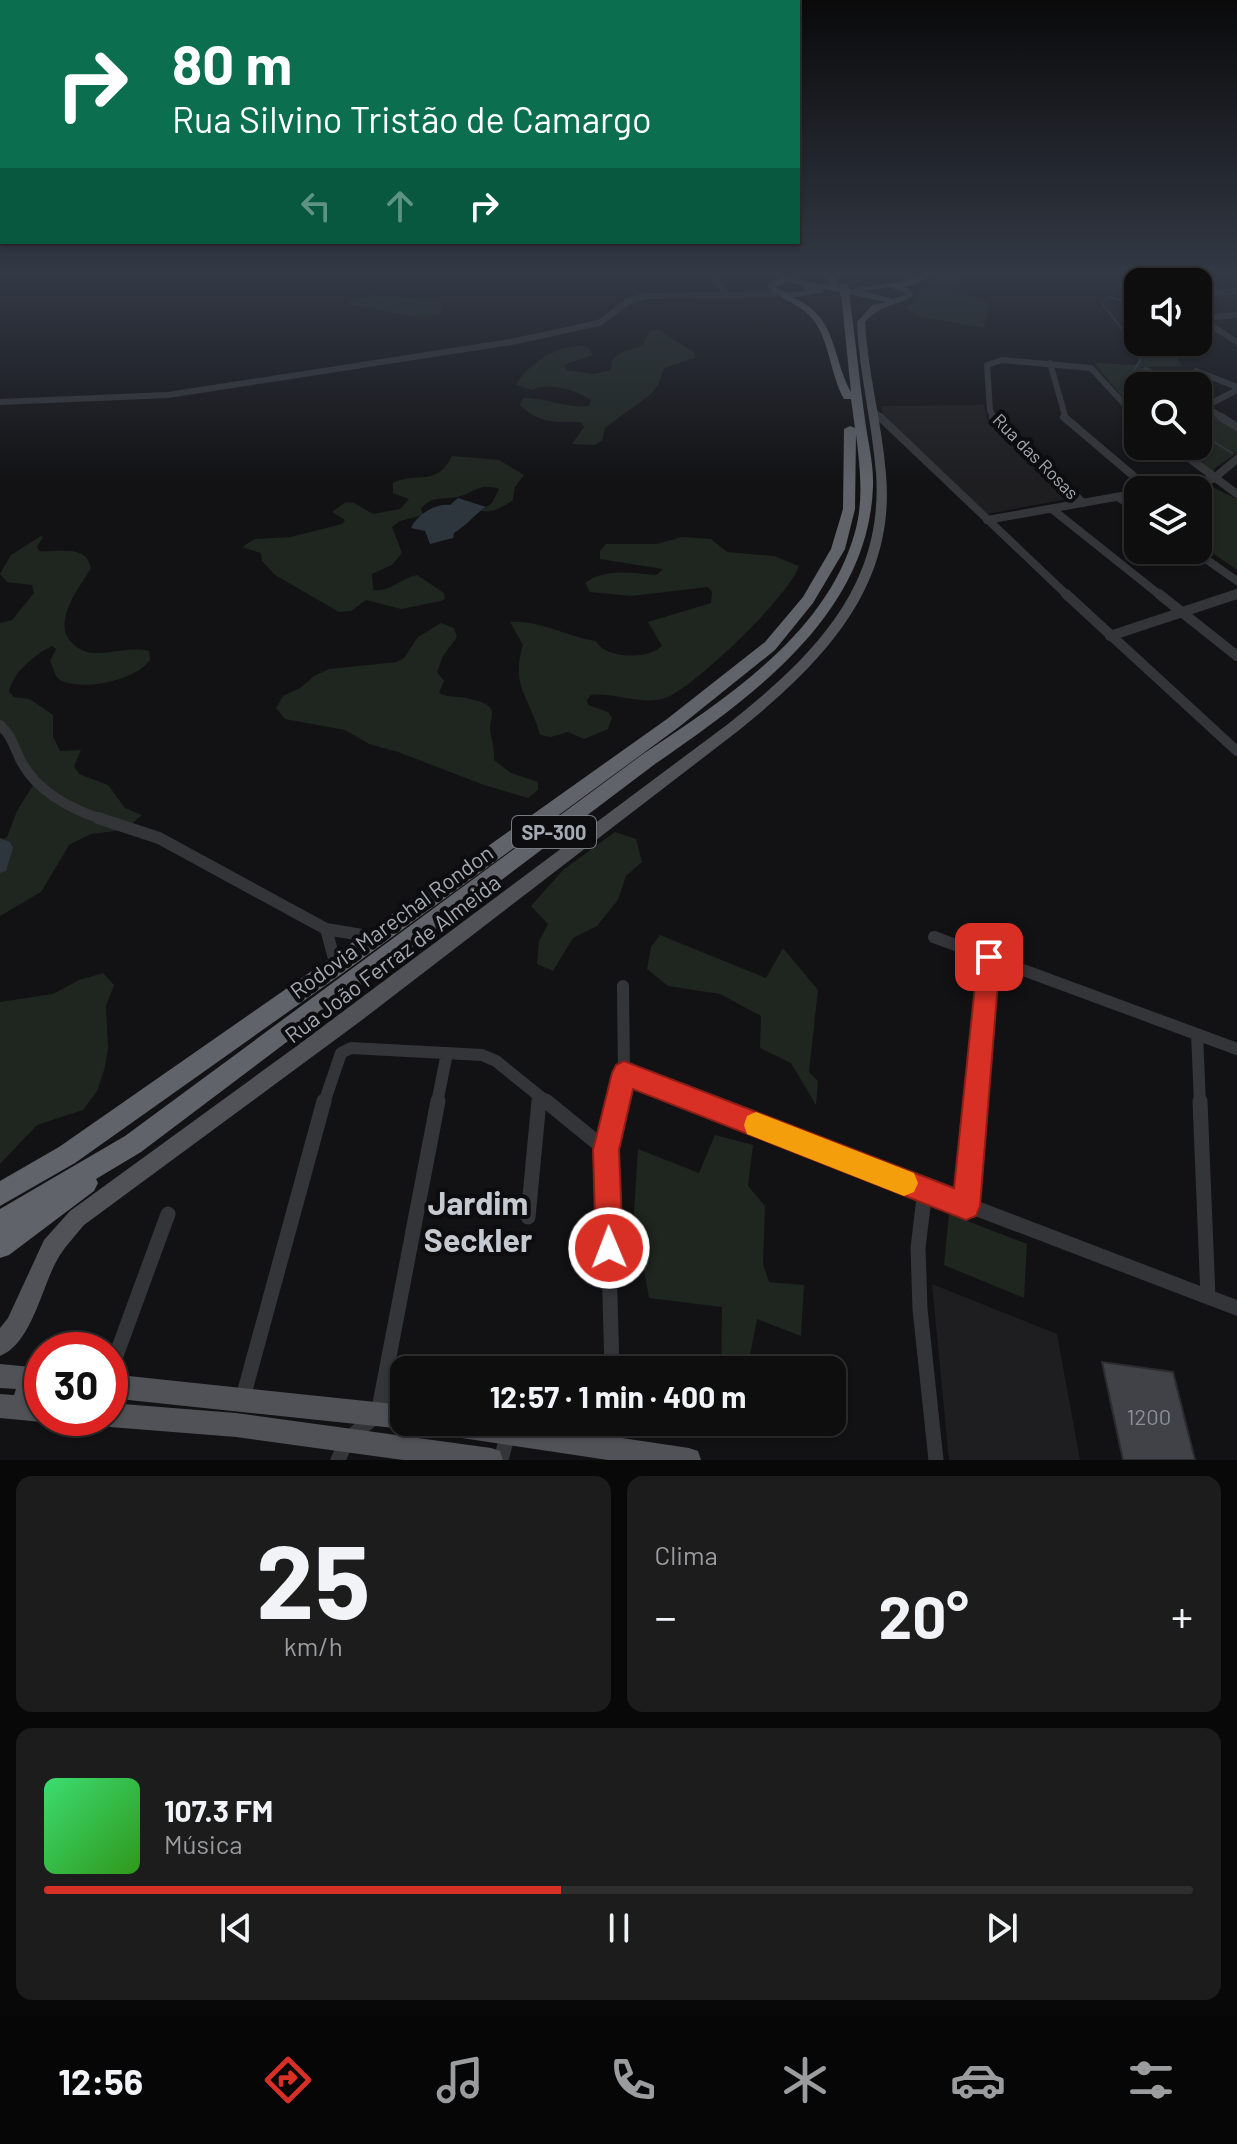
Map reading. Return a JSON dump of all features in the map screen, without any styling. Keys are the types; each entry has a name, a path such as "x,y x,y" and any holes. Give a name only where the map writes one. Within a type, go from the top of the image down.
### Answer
{"highway":[{"path":"830,345 848,397"},
{"name":"Rodovia Marechal Rondon","path":"0,1194 67,1155 336,966 673,723 770,646 808,600 838,549 849,509 852,474 844,345"},
{"name":"Rodovia Marechal Rondon","path":"0,1222 133,1144 649,759 723,709 773,667 814,623 843,576 859,540 866,477 847,345"},
{"path":"0,1246 61,1203 133,1144"}],"main road":[{"name":"Rua João Ferraz de Almeida","path":"0,1345 16,1326 52,1248 77,1218 404,977 727,732 802,669 845,615 870,567 879,541 884,495 863,345"},
{"path":"0,1376 24,1378"},
{"path":"128,1388 390,1415"},
{"path":"128,1416 236,1425 343,1450 491,1460"},
{"path":"528,1436 689,1460"}],"street":[{"path":"0,402 168,395 491,345"},
{"name":"Rua das Rosas","path":"1050,363 990,362 987,365 990,410 995,420 1083,503"},
{"path":"1124,404 1091,368 1050,363 1063,416 1135,476"},
{"path":"1196,371 1237,389"},
{"path":"1212,403 1237,389"},
{"path":"870,407 1110,636 1237,751"},
{"path":"1212,410 1237,427"},
{"path":"1213,479 1237,459"},
{"path":"1190,460 1237,494"},
{"path":"987,520 1124,496"},
{"path":"1118,497 1124,501"},
{"path":"1052,509 1237,656"},
{"path":"1212,563 1237,581"},
{"path":"1110,636 1237,594"},
{"path":"0,725 12,736 22,762 36,782 59,800 92,816 159,838 326,929 376,937"},
{"path":"326,929 336,966"},
{"path":"934,937 1237,1049"},
{"path":"966,1206 989,957"},
{"path":"612,1356 606,1150 624,1073 623,986"},
{"path":"1197,1034 1208,1297"},
{"path":"236,1425 333,1070 341,1053 351,1048 482,1055 496,1061 539,1099 606,1150"},
{"path":"343,1450 378,1414 447,1053"},
{"path":"624,1073 1237,1308"},
{"path":"528,1217 539,1099"},
{"path":"925,1190 918,1248 920,1309 936,1460"},
{"path":"125,1332 168,1214"},
{"path":"501,1460 507,1436"},
{"path":"614,1436 614,1449"}],"shaded area":[{"path":"643,345 683,345 695,353 695,358 664,368 651,394 605,428 602,440 595,445 572,444 584,427 581,422 541,419 520,405 523,398 589,406 591,400 570,390 546,387 532,390 516,385 537,362 568,347 588,347 593,355 564,365 566,370 594,374 611,370 612,360"},
{"path":"1139,356 1176,356 1182,366 1141,367 1148,372 1124,372 1124,398 1094,363 1138,365"},
{"path":"984,405 987,420 1073,498 987,514 883,414 881,406"},
{"path":"1212,412 1237,428 1237,453 1215,468 1213,475 1194,460 1212,460"},
{"path":"452,456 499,460 524,475 515,487 513,500 498,509 481,511 492,503 499,489 482,487 457,497 429,502 421,509 423,515 400,521 392,527 402,553 392,565 372,574 373,590 385,589 417,575 444,593 445,599 441,601 401,609 366,600 351,611 339,612 275,575 262,561 261,553 242,547 255,539 291,537 342,524 345,520 332,512 346,502 373,514 400,509 409,499 393,493 393,483 440,472"},
{"path":"1212,487 1237,499 1237,570 1212,553"},
{"path":"458,498 486,507 454,533 453,538 430,544 425,531 411,528 427,511 450,505"},
{"path":"41,536 37,547 39,551 77,552 88,560 91,568 66,614 66,634 71,642 92,653 149,651 150,660 134,673 110,682 72,684 59,680 56,675 50,661 56,649 52,646 25,665 9,692 14,697 30,699 53,715 53,736 60,751 81,750 74,766 79,774 108,785 125,808 142,815 124,830 91,834 69,845 41,892 0,916 0,841 7,837 17,811 35,782 7,731 0,734 0,623 12,620 34,593 32,585 7,582 0,574 11,555"},
{"path":"682,537 711,539 727,552 774,556 799,566 792,580 761,618 718,659 679,690 656,700 591,695 588,705 608,712 612,718 608,729 584,739 568,732 551,737 540,735 520,681 523,645 510,622 531,623 596,641 608,651 627,656 656,651 662,646 648,622 711,603 712,592 708,587 631,596 590,592 585,583 610,573 656,575 663,569 600,559 600,551 606,544 657,544"},
{"path":"441,623 454,628 457,637 443,656 437,672 444,681 439,693 488,705 492,713 490,728 494,760 511,773 538,782 538,790 528,798 369,744 345,730 285,719 276,708 283,696 329,669 397,662 404,658 418,637"},
{"path":"615,832 636,839 642,862 626,876 618,900 597,926 573,938 553,971 537,964 539,941 548,924 531,906 563,870"},
{"path":"660,935 766,978 783,948 818,990 809,1072 818,1081 816,1105 791,1063 760,1048 761,1016 720,994 668,986 647,969 651,947"},
{"path":"103,973 114,985 106,1006 108,1048 97,1091 83,1110 37,1125 0,1164 0,1002 53,994 79,980"},
{"path":"715,1135 753,1145 748,1186 765,1206 763,1264 769,1282 804,1285 801,1336 757,1319 750,1356 721,1356 722,1307 649,1298 634,1213 638,1149 699,1173"},
{"path":"949,1214 1027,1244 1024,1298 944,1265"},
{"path":"932,1284 1057,1334 1080,1460 949,1460"}],"building":[{"path":"1102,1362 1173,1372 1195,1460 1123,1460"}],"waterway":[{"path":"1133,372 1140,360 1134,345"},
{"path":"1212,441 1232,453"},
{"path":"0,846 4,848 0,865"}],"slow traffic":[{"path":"756,1125 904,1183"}],"district":[{"name":"Jardim Seckler","path":"478,1220"}],"route":[{"path":"609,1248 606,1150 620,1101 624,1073 966,1206 989,957"}]}
